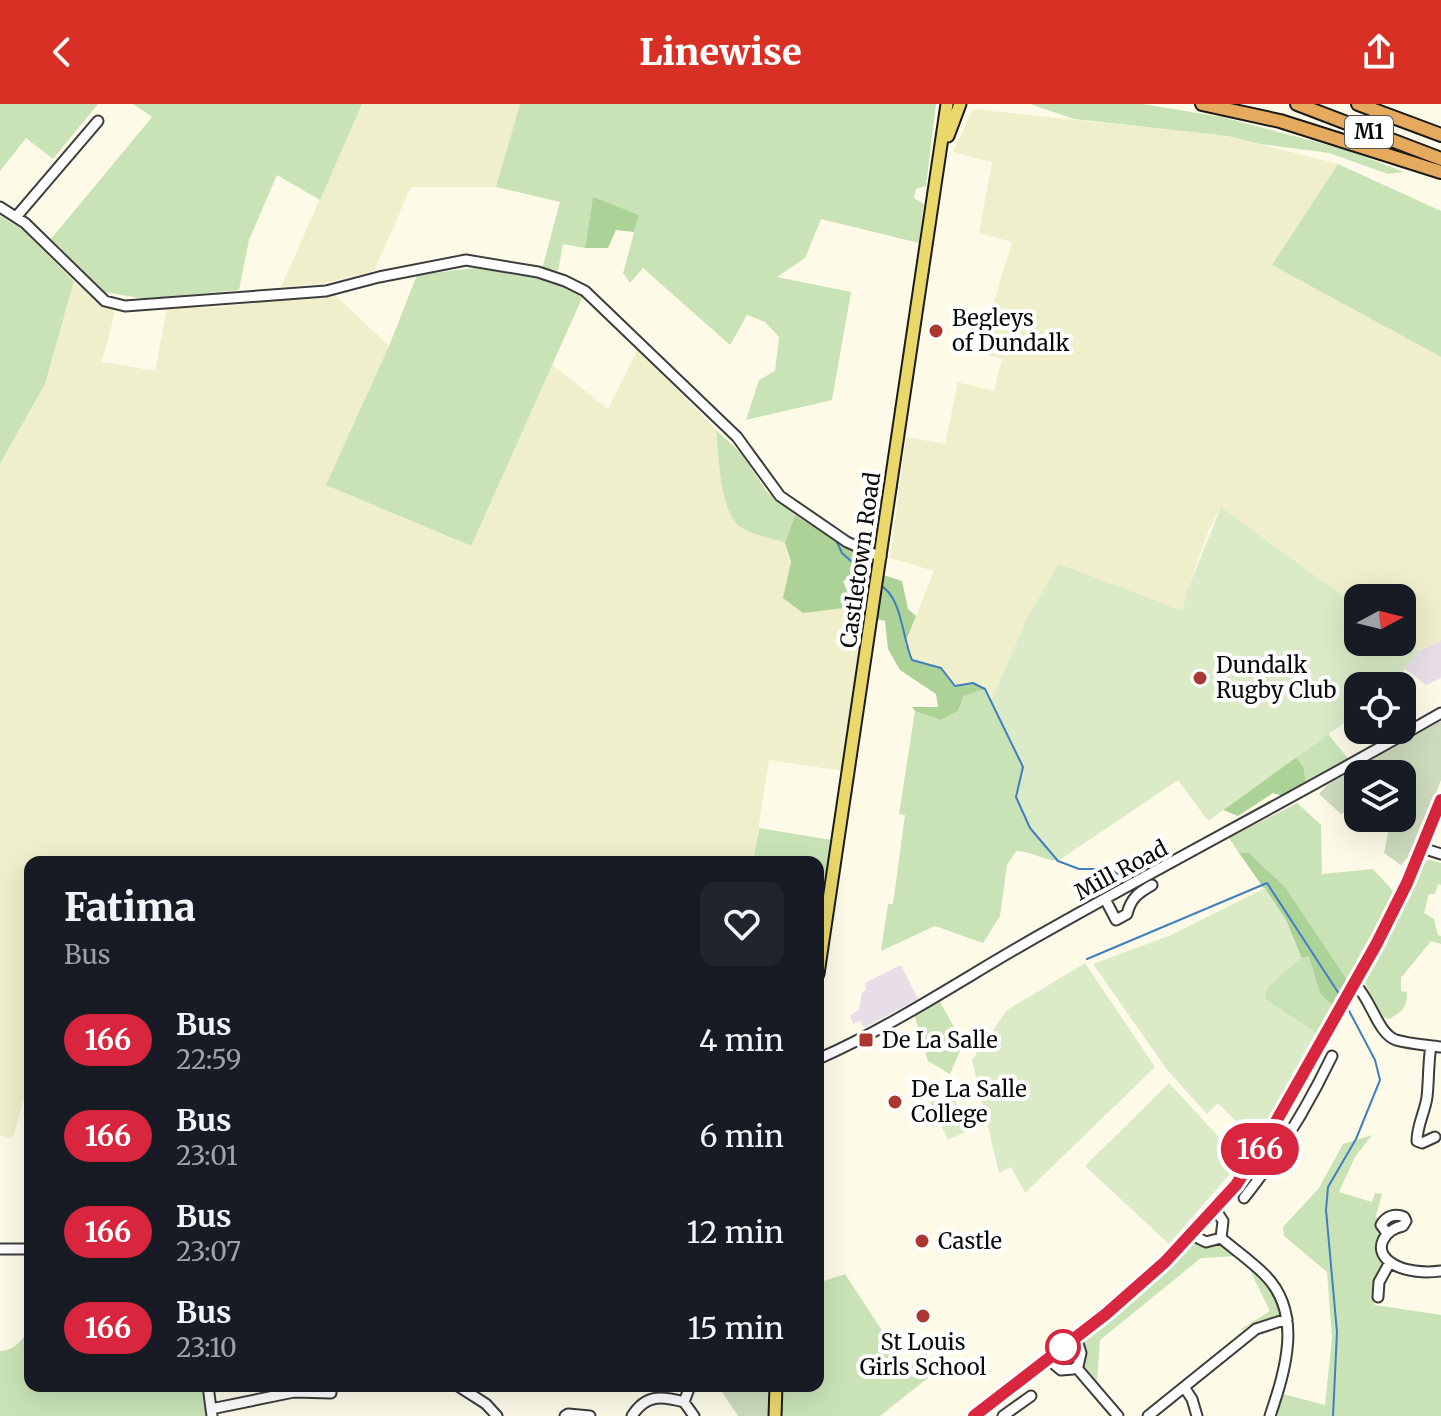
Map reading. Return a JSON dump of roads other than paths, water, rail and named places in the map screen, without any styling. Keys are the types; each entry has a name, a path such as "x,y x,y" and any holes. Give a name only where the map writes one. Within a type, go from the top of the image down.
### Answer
{"highway":[{"path":"1202,104 1280,121 1441,172"},
{"name":"M1","path":"1297,104 1441,159"},
{"name":"M1","path":"1358,104 1441,132"},
{"path":"1380,104 1441,132"}],"main road":[{"name":"Castletown Road","path":"824,934 947,104"},
{"name":"Castletown Road","path":"942,152 960,104"},
{"path":"775,1416 776,1392"}],"street":[{"path":"16,217 98,121"},
{"path":"0,207 16,217 105,301 125,306 326,291 466,260 497,263 565,281 585,291 737,437 780,496 847,542 881,557"},
{"name":"Mill Road","path":"824,1056 1441,713"},
{"path":"974,1416 1076,1337 1165,1262 1239,1180 1316,1052 1394,910 1441,800"},
{"path":"1422,848 1441,854"},
{"path":"1105,899 1116,920 1127,914 1136,894 1152,885"},
{"path":"1354,983 1366,996 1384,1031 1391,1038 1436,1046 1426,1075 1427,1096 1417,1141 1422,1143 1435,1137"},
{"path":"1239,1180 1248,1193 1276,1157 1314,1094 1331,1058 1316,1052"},
{"path":"1215,1209 1223,1221 1221,1238"},
{"path":"1387,1233 1381,1247 1390,1262 1415,1270 1441,1271"},
{"path":"1192,1235 1206,1242 1221,1238"},
{"path":"1221,1238 1266,1275 1276,1290 1287,1319 1289,1339 1286,1368 1270,1416"},
{"path":"0,1249 24,1249"},
{"path":"1378,1297 1383,1272 1390,1262"},
{"path":"1148,1416 1256,1329 1287,1319"},
{"path":"1048,1359 1061,1370 1076,1367 1081,1361 1081,1353 1076,1337"},
{"path":"1076,1367 1118,1416"},
{"path":"1184,1387 1197,1416"},
{"path":"209,1392 211,1413 294,1392 331,1393"},
{"path":"467,1392 486,1404 497,1416"},
{"path":"684,1402 688,1392"},
{"path":"998,1397 1006,1414 1031,1396"},
{"path":"632,1416 640,1404 663,1398 684,1402 694,1416"},
{"path":"565,1416 590,1416"}],"waterway":[{"path":"836,540 842,553 871,579"},
{"path":"880,585 897,608 912,660 941,668 955,686 973,683 985,689 1023,767 1016,797 1030,828 1058,861 1079,869 1110,869 1123,877 1145,867"},
{"path":"1087,959 1267,883 1343,1000"},
{"path":"1333,1416 1337,1332 1326,1210 1328,1187 1356,1139 1380,1080 1375,1060 1346,1005"}],"place":[{"name":"Begleys of Dundalk","path":"936,331"},
{"name":"Dundalk Rugby Club","path":"1200,678"},
{"name":"De La Salle","path":"866,1040"},
{"name":"De La Salle College","path":"895,1102"},
{"name":"Castle","path":"922,1241"},
{"name":"St Louis Girls School","path":"923,1316"}]}
